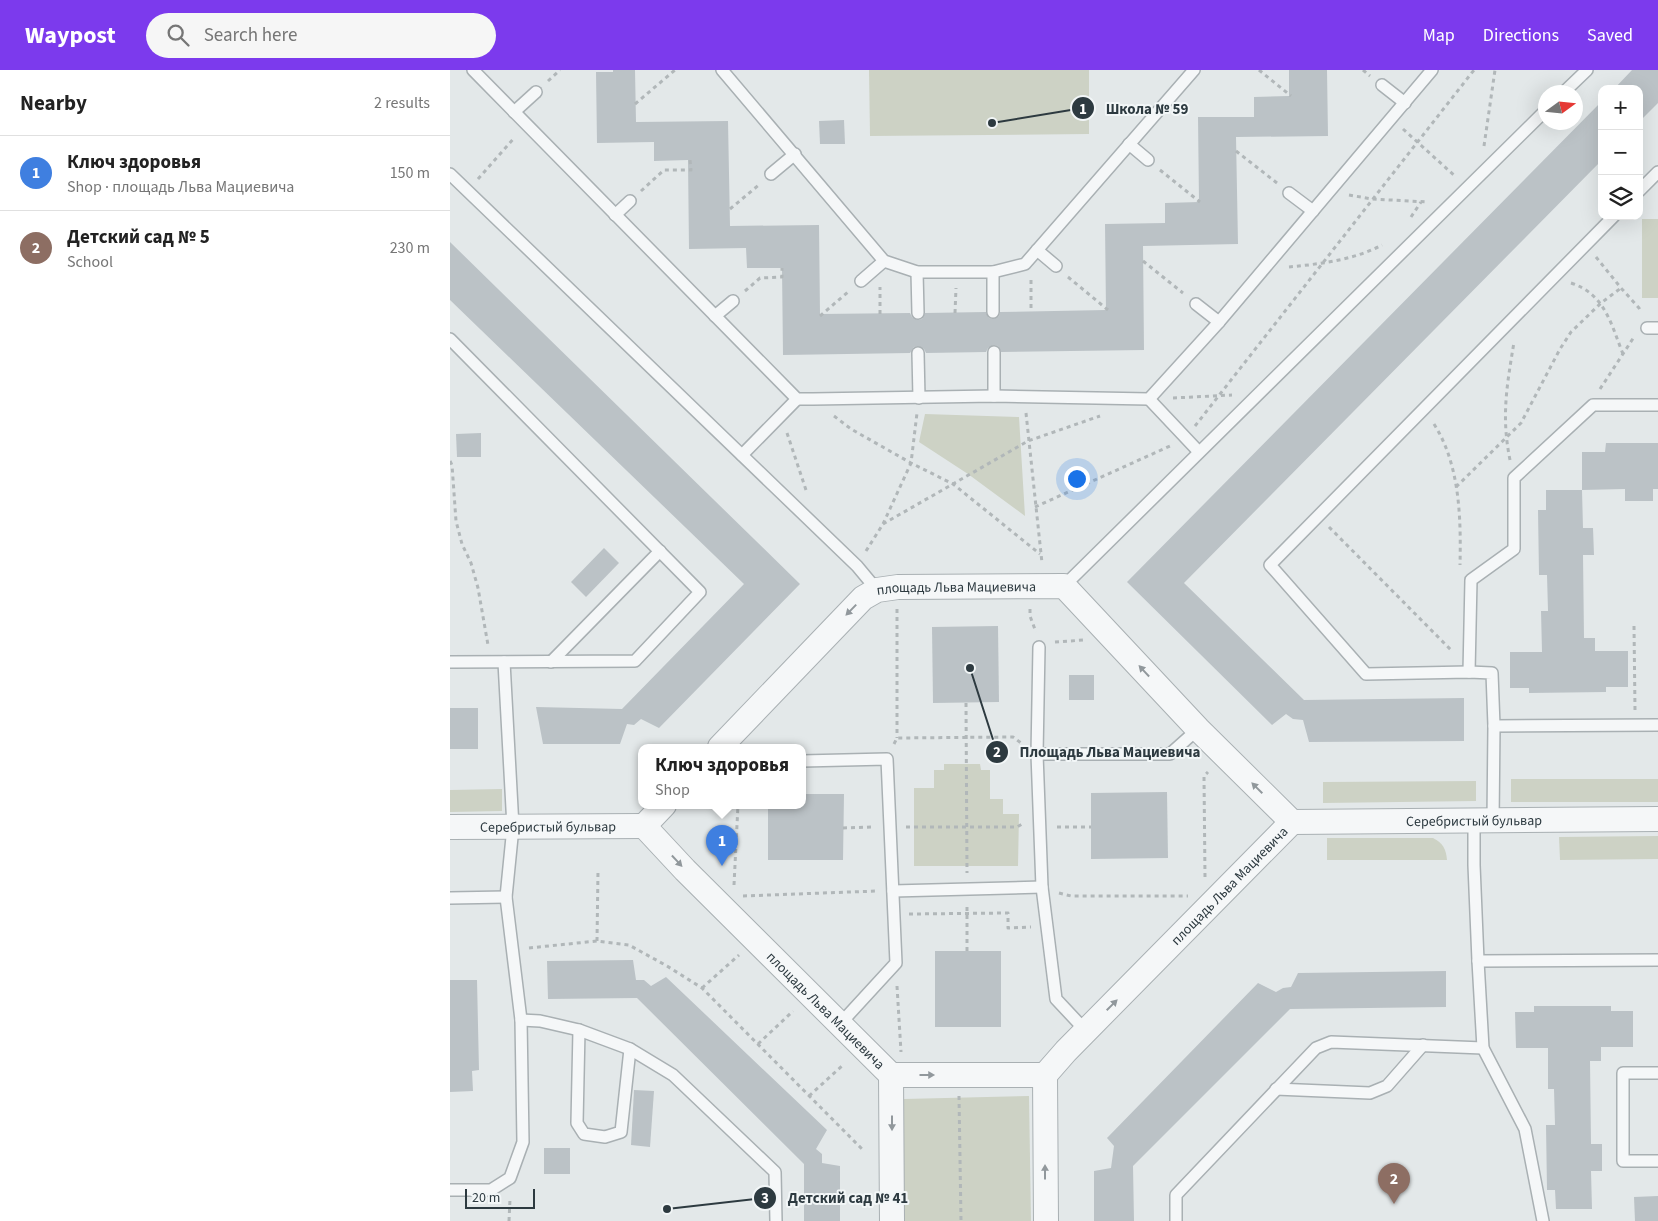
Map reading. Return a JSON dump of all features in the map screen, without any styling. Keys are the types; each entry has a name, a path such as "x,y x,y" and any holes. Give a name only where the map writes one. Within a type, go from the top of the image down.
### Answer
{"street":[{"name":"площадь Льва Мациевича","path":"644,826 685,870 891,1075 1045,1075 1292,822 1198,729 1064,586 898,587 877,590 863,598 724,744"},
{"path":"644,826 660,809"},
{"name":"Серебристый бульвар","path":"1292,822 1658,819"},
{"name":"Серебристый бульвар","path":"450,827 644,826"},
{"path":"891,1075 892,1221"},
{"path":"1045,1075 1046,1221"}],"lane":[{"path":"474,70 797,399 994,396 1149,399 1199,452"},
{"path":"722,70 884,261 918,272 993,272 1024,264 1194,70"},
{"path":"1149,399 1219,322 1432,70"},
{"path":"1571,85 1587,70"},
{"path":"1382,85 1405,103"},
{"path":"514,112 536,92"},
{"path":"1064,586 1538,118"},
{"path":"1129,144 1148,160"},
{"path":"771,174 795,154"},
{"path":"1643,186 1658,172"},
{"path":"450,174 856,566 877,590"},
{"path":"1289,193 1313,211"},
{"path":"615,214 630,201"},
{"path":"1543,1221 1525,1129 1483,1048 1474,865 1484,820 1494,726 1492,673 1366,674 1270,565 1610,220"},
{"path":"1037,250 1056,266"},
{"path":"861,281 884,261"},
{"path":"918,272 918,313"},
{"path":"993,272 993,312"},
{"path":"715,316 733,301"},
{"path":"1196,304 1219,322"},
{"path":"450,339 700,592 635,661 450,662"},
{"path":"994,352 994,396"},
{"path":"918,353 919,398"},
{"path":"742,455 797,399"},
{"path":"1469,672 1471,580 1514,549 1514,478 1593,405 1658,405"},
{"path":"551,662 660,551"},
{"path":"1044,645 1038,754 1042,887 1056,999 1086,1031"},
{"path":"450,1190 491,1190 510,1178 523,1142 521,1020 506,897 513,827 504,662"},
{"path":"1494,726 1658,725"},
{"path":"1038,754 1170,754 1198,729"},
{"path":"806,761 887,759 896,963 840,1024"},
{"path":"893,891 1042,887"},
{"path":"450,898 506,897"},
{"path":"1478,961 1658,960"},
{"path":"521,1020 540,1021 579,1030 630,1049 673,1075 775,1172 776,1221"},
{"path":"579,1030 577,1122 584,1134 605,1137 621,1132 630,1049"},
{"path":"1176,1221 1176,1195 1316,1048 1331,1042 1483,1048"},
{"path":"1276,1089 1370,1094 1387,1086 1423,1045"},
{"path":"1658,1073 1623,1073 1623,1161 1658,1161"}],"path":[{"path":"635,104 675,70"},
{"path":"1260,70 1291,96"},
{"path":"1035,507 1186,438 1474,70"},
{"path":"1480,174 1495,70"},
{"path":"1391,118 1467,187"},
{"path":"467,190 527,124"},
{"path":"1236,152 1289,193"},
{"path":"630,201 664,170 691,170 690,160"},
{"path":"1148,160 1200,202"},
{"path":"730,209 771,174"},
{"path":"1329,192 1372,199 1450,204"},
{"path":"1408,222 1421,202"},
{"path":"1264,269 1322,264 1357,255 1381,246 1388,240"},
{"path":"1586,245 1639,308 1653,328 1634,336 1596,395 1593,405"},
{"path":"1143,261 1196,304"},
{"path":"1024,264 1031,274 1031,312"},
{"path":"1056,266 1108,310"},
{"path":"733,301 760,278 782,277 782,268"},
{"path":"955,313 956,272"},
{"path":"1554,277 1588,291 1601,303 1623,354"},
{"path":"820,316 861,281"},
{"path":"1456,486 1521,423 1560,348 1571,332 1601,303 1621,288"},
{"path":"1514,478 1504,418 1506,391 1518,313"},
{"path":"1149,399 1257,395"},
{"path":"856,566 883,524 911,463 919,398"},
{"path":"1024,398 1043,571"},
{"path":"813,400 851,429 952,484 1040,554"},
{"path":"1424,409 1440,435 1451,463 1461,522 1460,572 1471,580"},
{"path":"781,415 808,496"},
{"path":"883,524 1028,441 1102,415"},
{"path":"450,461 452,465 456,521 478,588 491,662"},
{"path":"1318,516 1446,643 1469,672"},
{"path":"887,759 897,738 897,604"},
{"path":"1030,609 1030,616"},
{"path":"1634,626 1635,726"},
{"path":"1044,645 1090,640"},
{"path":"966,703 967,951"},
{"path":"897,738 1013,737 1038,754"},
{"path":"1205,878 1204,776 1214,766"},
{"path":"734,887 738,809"},
{"path":"843,828 1016,827 1040,813"},
{"path":"1040,827 1091,827"},
{"path":"597,941 598,871"},
{"path":"1042,887 1071,896 1196,896"},
{"path":"733,896 893,891"},
{"path":"894,914 1008,913 1008,928 1047,927"},
{"path":"512,950 597,941 629,945 667,966 702,988 862,1148"},
{"path":"702,988 739,955"},
{"path":"896,963 900,1052"},
{"path":"758,1044 793,1011"},
{"path":"809,1096 843,1064"},
{"path":"959,1093 961,1221"}],"shaded area":[{"path":"869,70 1089,70 1089,134 870,136"},
{"path":"1658,219 1658,298 1642,298 1642,220"},
{"path":"925,414 1019,417 1025,516 968,474 919,442"},
{"path":"944,764 980,764 981,770 990,770 990,799 1003,799 1003,814 1019,814 1018,866 914,866 914,788 934,788 934,770 944,770"},
{"path":"1511,779 1658,779 1658,802 1511,802"},
{"path":"1476,781 1476,801 1323,803 1323,782"},
{"path":"502,789 502,811 450,812 450,790"},
{"path":"1658,836 1658,859 1560,860 1559,837"},
{"path":"1327,838 1433,838 1443,847 1447,860 1327,860"},
{"path":"1029,1096 1031,1221 904,1221 904,1099"}],"building":[{"path":"613,70 635,70 636,122 728,121 730,226 819,225 820,314 910,313 912,317 918,320 922,319 925,313 986,312 989,318 993,319 999,316 1000,312 1106,310 1105,224 1165,223 1165,203 1199,202 1198,117 1254,117 1254,97 1289,96 1289,70 1327,70 1328,136 1236,137 1238,244 1143,246 1144,350 1001,352 998,346 994,345 988,348 986,352 926,353 924,349 918,346 914,347 910,353 783,355 782,268 747,268 746,248 689,249 688,160 654,161 654,142 597,143 596,72 613,72"},
{"path":"1632,70 1658,70 1658,103 1643,118 1643,85 1618,85"},
{"path":"1598,105 1598,164 1184,583 1304,700 1464,698 1464,741 1309,742 1303,720 1293,719 1286,714 1272,725 1127,582 1573,130 1583,130 1583,120"},
{"path":"844,120 845,144 820,144 819,121"},
{"path":"450,242 800,584 659,728 641,719 634,725 627,724 620,744 543,744 536,707 622,709 744,584 450,300"},
{"path":"481,433 481,457 457,457 456,434"},
{"path":"1606,443 1658,443 1658,489 1653,489 1653,501 1625,501 1625,489 1582,490 1582,452 1605,452"},
{"path":"1546,490 1582,490 1583,528 1593,528 1594,555 1583,555 1584,638 1595,638 1595,651 1628,651 1628,687 1606,687 1606,692 1529,693 1529,688 1510,688 1510,652 1542,652 1541,611 1548,611 1547,575 1539,575 1538,510 1546,510"},
{"path":"604,548 619,563 586,597 571,582"},
{"path":"998,626 999,702 933,703 932,627"},
{"path":"1069,675 1094,675 1094,700 1069,700"},
{"path":"450,708 478,708 478,749 450,749"},
{"path":"1167,792 1168,858 1091,859 1091,793"},
{"path":"806,794 844,794 843,860 768,860 768,809 806,809"},
{"path":"935,951 1001,951 1001,1027 935,1027"},
{"path":"633,960 636,980 644,980 651,986 666,977 827,1130 816,1149 822,1154 822,1163 840,1166 840,1221 804,1221 804,1164 637,998 548,999 547,961"},
{"path":"1446,971 1446,1007 1290,1009 1133,1166 1134,1221 1094,1221 1094,1171 1111,1168 1114,1146 1107,1138 1258,983 1276,992 1283,988 1291,987 1298,973"},
{"path":"450,980 477,980 479,1070 472,1071 473,1091 450,1092"},
{"path":"1534,1006 1611,1006 1611,1011 1633,1011 1633,1047 1601,1047 1601,1061 1590,1061 1591,1144 1602,1144 1602,1171 1591,1171 1592,1209 1556,1209 1555,1190 1547,1190 1546,1125 1555,1125 1554,1089 1548,1089 1548,1048 1516,1048 1515,1012 1534,1012"},
{"path":"634,1090 654,1091 650,1147 631,1145"},
{"path":"544,1148 570,1148 570,1174 544,1174"},
{"path":"1658,1196 1658,1221 1635,1221 1634,1197"}],"place":[{"name":"Школа № 59","path":"992,123"},
{"name":"Площадь Льва Мациевича","path":"970,668"},
{"name":"Ключ здоровья","path":"722,866"},
{"name":"Детский сад № 5","path":"1394,1204"},
{"name":"Детский сад № 41","path":"667,1209"}]}
